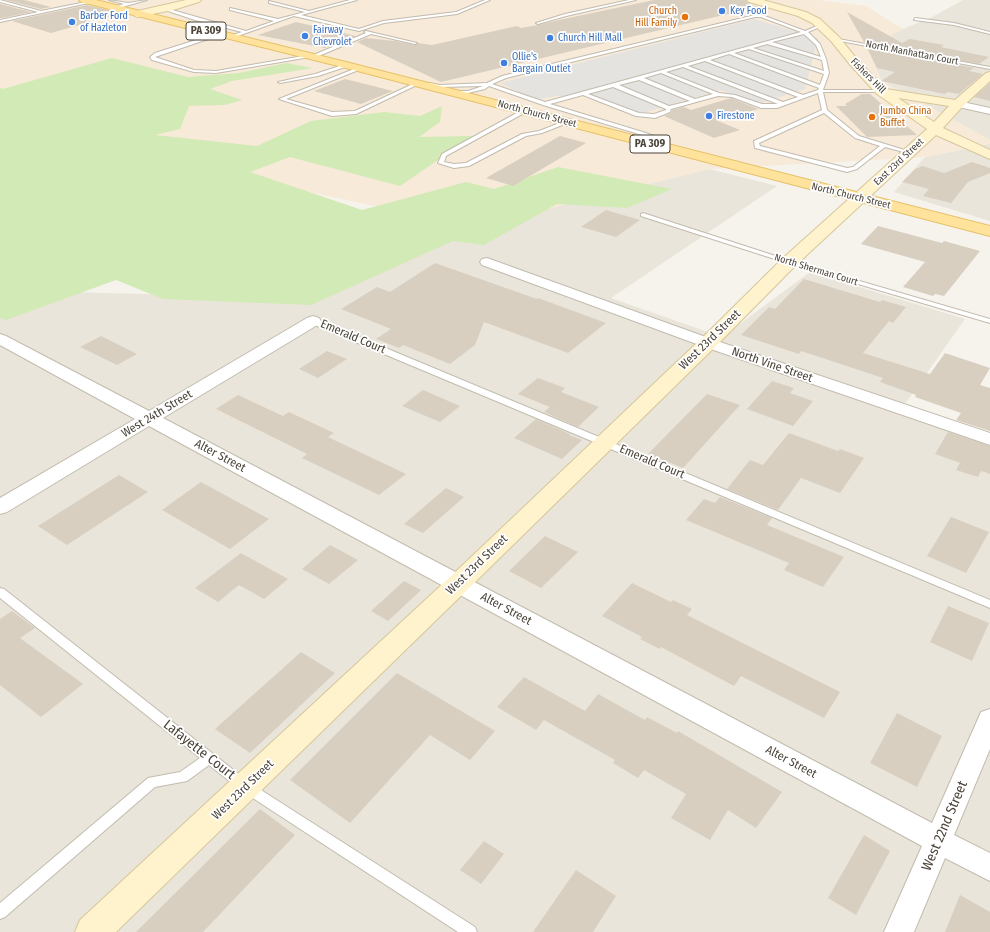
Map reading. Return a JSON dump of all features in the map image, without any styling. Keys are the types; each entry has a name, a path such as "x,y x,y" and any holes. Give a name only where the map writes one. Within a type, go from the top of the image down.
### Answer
{"main road":[{"name":"North Church Street","path":"88,1 113,4 137,14 352,66 990,231"}],"street":[{"path":"137,14 164,9 196,0"},
{"name":"Fishers Hill","path":"752,0 802,14 816,21 835,39 856,65 881,91 935,129 990,155"},
{"name":"East 23rd Street","path":"860,198 935,129 958,104 990,75"},
{"path":"881,91 990,111"},
{"name":"West 23rd Street","path":"92,932 458,584 708,343 789,262 860,198"},
{"name":"North Vine Street","path":"487,262 708,343 990,439"},
{"name":"West 24th Street","path":"0,507 313,321"},
{"name":"Alter Street","path":"4,346 149,419 990,868"},
{"name":"West 22nd Street","path":"899,932 990,719"}],"lane":[{"path":"113,4 129,4 145,0"},
{"path":"330,0 344,3"},
{"path":"232,37 294,15 355,0"},
{"path":"359,30 383,22 457,13 488,0"},
{"path":"538,23 565,15 634,0"},
{"path":"0,1 41,12"},
{"path":"0,21 41,12 68,1"},
{"path":"47,10 88,1"},
{"path":"270,2 310,12"},
{"path":"113,4 129,4"},
{"path":"164,9 183,16 246,32"},
{"path":"231,9 279,21"},
{"path":"294,15 415,43"},
{"path":"451,92 468,92 483,88 488,84 504,77 755,16 761,16 806,32 818,45 824,59 827,72 820,89 825,112 857,137 909,153"},
{"path":"915,19 940,21 990,33"},
{"path":"546,104 769,43 806,32 821,25"},
{"path":"218,34 152,57 154,59 194,71 216,72 310,56 371,33"},
{"name":"North Manhattan Court","path":"835,39 990,68"},
{"path":"769,43 824,59"},
{"path":"749,48 827,72"},
{"path":"728,53 820,89 881,91"},
{"path":"707,60 803,97"},
{"path":"280,82 352,66"},
{"path":"352,66 281,99 332,114 356,112 415,83 440,86 488,84 546,104 644,134 659,140 674,150"},
{"path":"684,66 783,104"},
{"path":"662,72 718,94 733,96 761,106 770,107 803,97 820,89"},
{"path":"639,78 695,101"},
{"path":"614,85 669,108"},
{"path":"584,94 638,115 655,116 668,111 669,108 718,94"},
{"path":"524,111 444,155 441,163 454,166 467,165 524,135 540,132 567,122"},
{"path":"825,112 756,142 757,147 830,167 847,170 855,168 883,146"},
{"name":"North Sherman Court","path":"643,215 789,262 990,321"},
{"name":"Emerald Court","path":"313,321 990,604"},
{"name":"Lafayette Court","path":"0,592 246,787 470,932"},
{"path":"0,912 152,782 184,777 209,758"}],"shaded area":[{"path":"0,0 819,0 866,6 903,29 868,49 882,81 990,140 990,144 925,157 709,169 474,227 144,157 0,144"},
{"path":"963,0 990,0 990,140 882,81 862,46 932,17"},
{"path":"754,19 818,38 805,89 758,104 720,90 637,115 590,96 557,96 536,100 500,83"},
{"path":"990,144 990,221 894,192 925,157"},
{"path":"709,169 777,186 611,298 722,337 810,272 965,319 900,411 990,441 990,932 0,932 0,286 28,291 298,298 474,227"}],"green space":[{"path":"112,58 188,77 239,73 286,63 313,68 232,81 210,89 242,100 225,105 189,106 180,129 155,135 257,146 311,121 384,112 420,116 442,106 440,122 419,137 473,136 400,186 290,157 250,172 362,210 466,182 494,189 558,167 672,189 627,208 557,204 484,245 453,241 311,305 163,299 116,280 6,320 0,318 0,88 3,89"}],"building":[{"path":"6,0 24,0 51,7 41,9"},
{"name":"Church Hill Mall","path":"654,0 746,0 748,3 757,7 441,82 357,42 366,38 415,45 418,43 432,45 517,26 521,28 538,25"},
{"path":"0,4 31,12 0,18"},
{"path":"87,5 121,13 51,33 12,21"},
{"path":"847,12 902,43 910,39 944,45 941,47 989,57 979,64 864,42"},
{"name":"Fairway Chevrolet","path":"296,22 356,36 325,48 258,35"},
{"path":"867,48 974,68 969,71 983,74 959,94 948,92 945,94 881,81 895,72 877,68"},
{"path":"345,79 393,91 361,104 314,91"},
{"path":"990,83 990,101 974,97"},
{"name":"Jumbo China Buffet","path":"862,94 870,94 917,135 867,137 836,106 847,106 845,104"},
{"name":"Firestone","path":"731,98 758,109 718,121 740,130 714,138 664,116 671,113 672,110 684,107 691,110"},
{"path":"560,136 586,143 513,186 486,178"},
{"path":"972,162 990,168 990,173 968,182 951,203 923,196 929,189 902,182 915,169 923,166 944,173"},
{"path":"606,210 640,220 616,237 581,227"},
{"path":"878,226 942,243 944,241 980,251 944,296 935,294 933,296 903,287 925,262 861,244"},
{"path":"435,263 606,323 568,353 484,322 475,345 450,364 403,345 399,348 376,339 391,329 341,309 377,287 390,292"},
{"path":"804,279 880,302 882,300 906,307 893,323 889,321 863,353 930,374 945,353 990,368 980,385 990,388 990,431 956,420 961,413 915,397 916,395 880,382 883,378 801,351 799,354 741,335 769,307 775,309"},
{"path":"101,336 137,354 117,365 80,347"},
{"path":"327,351 347,359 318,378 299,369"},
{"path":"538,378 565,388 561,392 599,407 578,427 544,412 550,407 518,394"},
{"path":"772,381 794,388 790,393 813,401 793,426 747,409"},
{"path":"423,390 460,406 440,422 402,406"},
{"path":"707,394 740,405 683,468 648,454"},
{"path":"238,395 283,416 289,412 334,433 328,437 406,474 379,495 302,458 307,454 216,409"},
{"path":"536,419 582,440 562,459 514,438"},
{"path":"948,432 990,446 990,474 981,471 978,477 956,470 960,463 935,454"},
{"path":"789,433 838,451 840,449 864,458 840,493 801,478 778,510 727,489 750,460 763,465"},
{"path":"119,475 148,492 67,545 38,526"},
{"path":"201,482 269,519 230,549 162,510"},
{"path":"446,488 464,497 423,533 404,524"},
{"path":"720,497 772,518 767,525 844,557 823,587 784,570 789,563 686,520 704,499 715,503"},
{"path":"951,517 989,532 966,573 927,556"},
{"path":"545,536 578,552 541,588 509,571"},
{"path":"330,545 358,560 329,584 302,569"},
{"path":"241,553 288,579 264,599 239,585 218,602 195,588"},
{"path":"404,581 421,590 388,621 371,611"},
{"path":"632,583 671,602 673,600 692,609 687,615 840,692 824,718 741,676 734,686 661,647 660,649 640,639 642,637 602,616"},
{"path":"948,606 989,623 972,661 930,642"},
{"path":"12,611 35,628 20,638 83,684 41,717 0,685 0,619"},
{"path":"301,652 335,673 250,753 215,729"},
{"path":"397,673 495,731 470,760 430,735 350,823 290,780"},
{"path":"524,677 585,711 598,694 645,720 647,717 677,733 678,731 782,792 756,828 728,810 710,840 671,818 686,794 644,770 638,778 613,763 615,760 544,720 536,730 497,707"},
{"path":"897,713 942,736 917,787 870,763"},
{"path":"260,809 295,835 203,932 136,932"},
{"path":"864,835 890,851 856,915 828,898"},
{"path":"484,841 504,854 481,884 460,870"},
{"path":"576,870 616,896 593,932 533,932"},
{"path":"960,895 990,912 990,932 945,932"}],"place":[{"name":"Key Food","path":"722,11"},
{"name":"Church Hill Family","path":"685,17"},
{"name":"Barber Ford of Hazleton","path":"72,22"},
{"name":"Fairway Chevrolet","path":"305,36"},
{"name":"Church Hill Mall","path":"550,38"},
{"name":"Ollie's Bargain Outlet","path":"504,63"},
{"name":"Firestone","path":"709,116"},
{"name":"Jumbo China Buffet","path":"872,117"}]}
